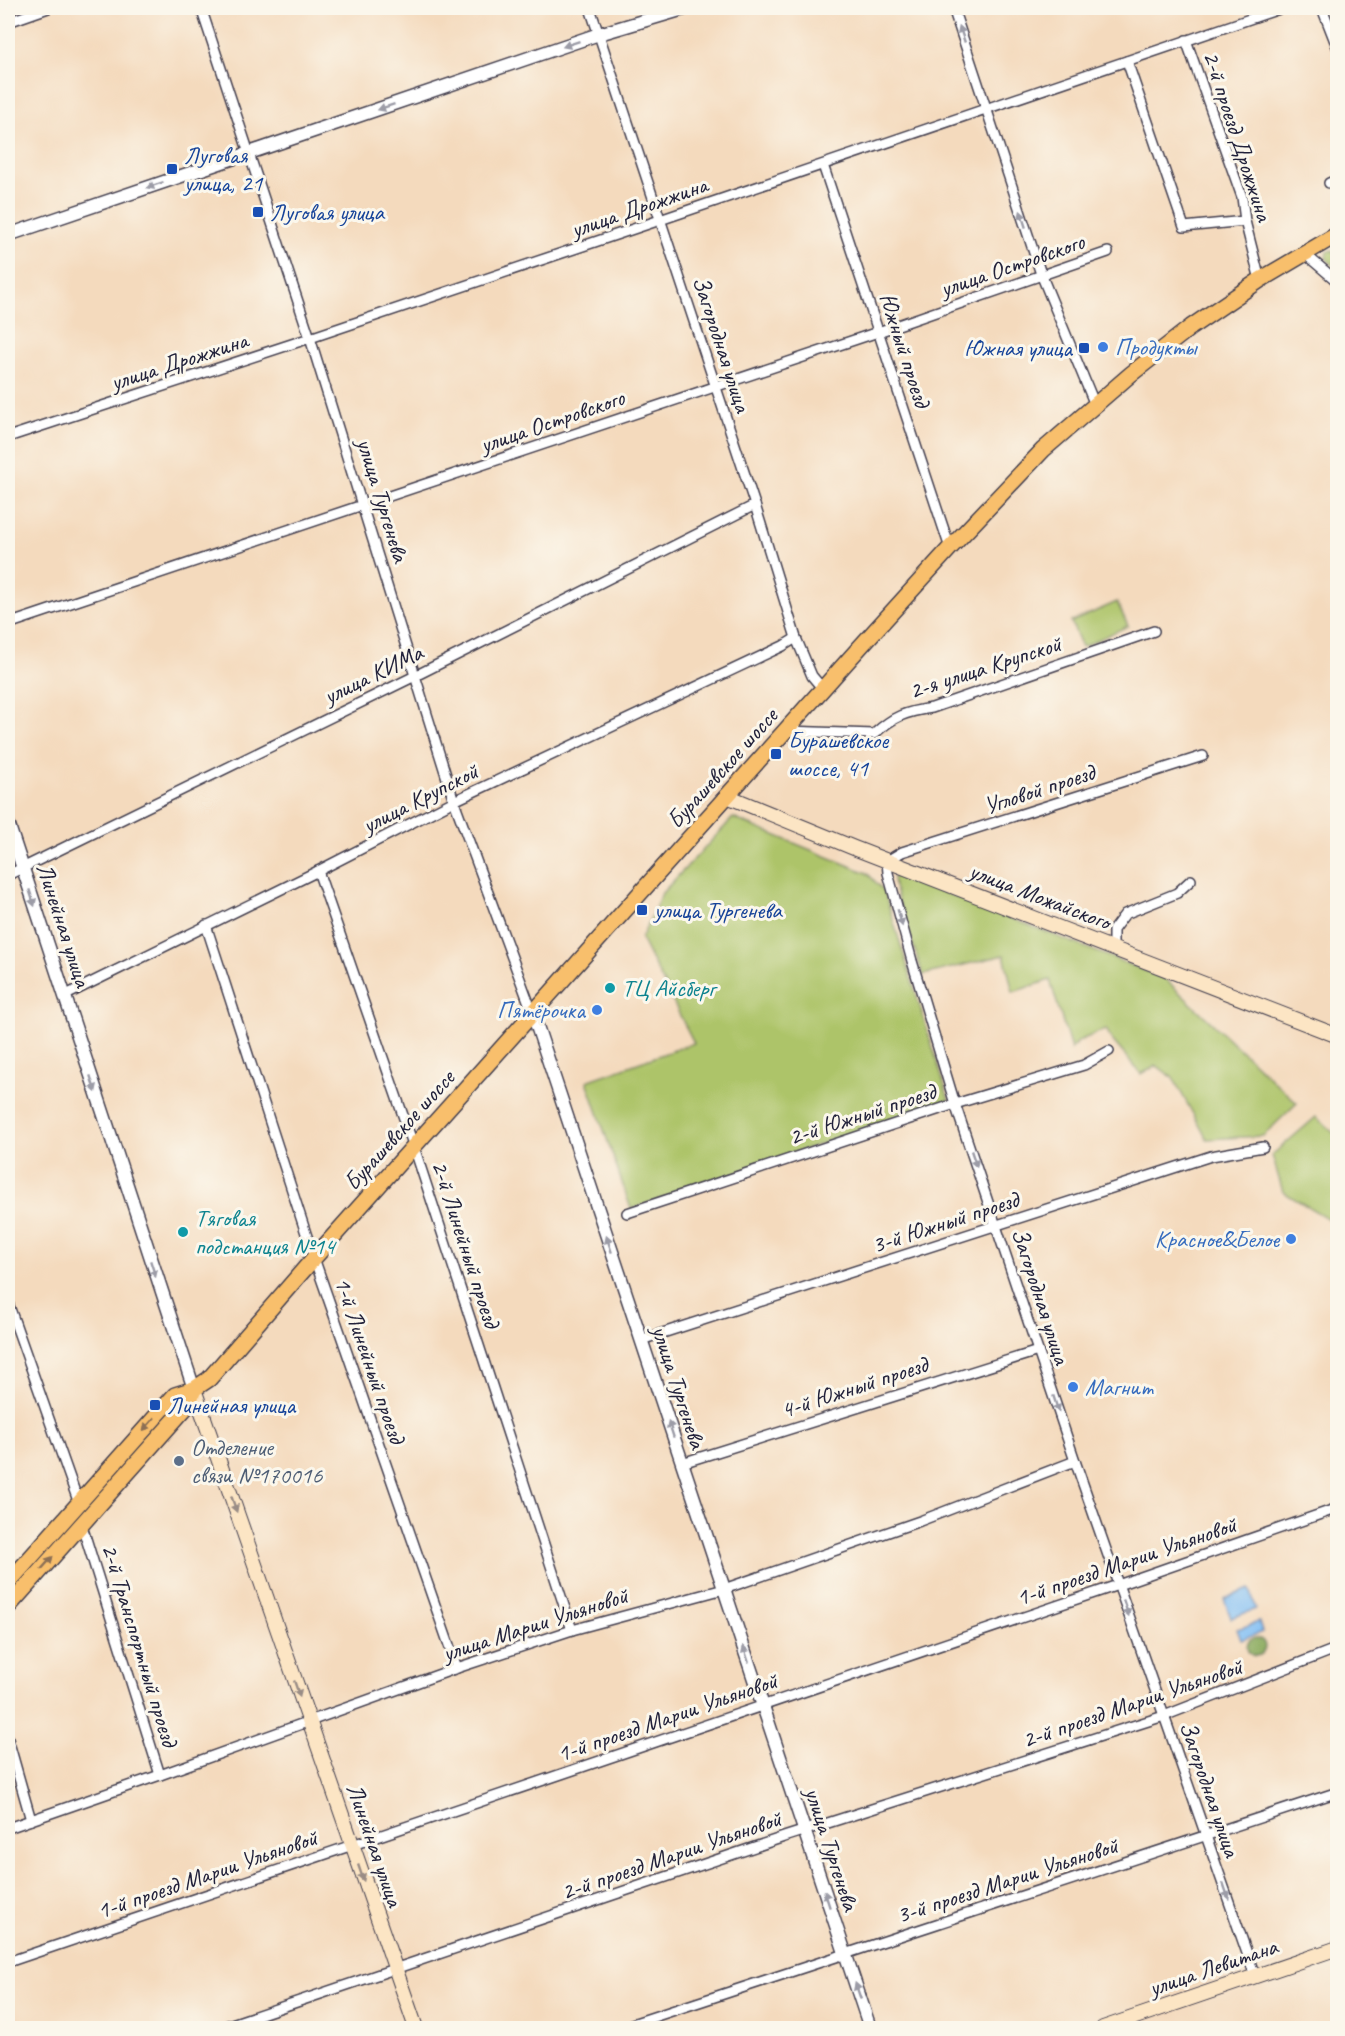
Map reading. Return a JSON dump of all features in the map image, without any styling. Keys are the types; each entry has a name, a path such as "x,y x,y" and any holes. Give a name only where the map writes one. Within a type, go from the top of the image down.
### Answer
{"main road":[{"name":"Бурашевское шоссе","path":"8,1583 175,1395 194,1389 209,1379 314,1258 822,689 1043,450 1131,374 1191,327 1260,280 1338,234"},
{"name":"улица Можайского","path":"727,796 887,861 1338,1036"},
{"name":"Бурашевское шоссе","path":"8,1607 188,1405 194,1389"},
{"name":"Линейная улица","path":"194,1389 416,2028"},
{"name":"улица Левитана","path":"1103,2028 1338,1948"}],"street":[{"path":"8,22 48,8"},
{"name":"улица Тургенева","path":"201,8 310,338 454,801 533,1014 870,2028"},
{"name":"Загородная улица","path":"590,8 755,505 796,638 812,676 822,689"},
{"path":"8,235 599,34 687,8"},
{"path":"953,8 1041,274 1095,405"},
{"name":"улица Дрожжина","path":"8,437 310,338 1282,8"},
{"path":"1322,8 1338,50"},
{"name":"2-й проезд Дрожжина","path":"1186,40 1242,197 1245,221 1260,280"},
{"path":"1127,61 1184,227 1245,221"},
{"name":"Южный проезд","path":"823,165 950,548"},
{"name":"улица Островского","path":"8,624 878,333 1108,252"},
{"path":"1305,254 1338,282"},
{"name":"улица КИМа","path":"8,875 415,676 755,505"},
{"name":"2-я улица Крупской","path":"786,731 874,734 889,721 908,712 932,708 1154,631"},
{"name":"улица Крупской","path":"64,996 454,801 796,638"},
{"name":"Угловой проезд","path":"887,861 902,852 1203,756"},
{"name":"Линейная улица","path":"8,823 194,1389"},
{"name":"Загородная улица","path":"887,861 888,873 912,961 955,1104 1075,1461 1256,1976"},
{"name":"2-й Линейный проезд","path":"318,871 414,1147 572,1630"},
{"path":"1113,948 1113,930 1125,915 1177,893 1191,880"},
{"name":"1-й Линейный проезд","path":"206,925 314,1258 457,1668"},
{"name":"2-й Южный проезд","path":"627,1213 955,1104 1084,1065 1109,1051"},
{"name":"3-й Южный проезд","path":"642,1340 1211,1156 1263,1147"},
{"path":"8,1303 77,1498 81,1502"},
{"name":"4-й Южный проезд","path":"682,1463 1038,1351"},
{"name":"улица Марии Ульяновой","path":"8,1828 457,1668 572,1630 724,1589 920,1521 1075,1461"},
{"name":"1-й проезд Марии Ульяновой","path":"8,1962 1118,1585 1338,1508"},
{"name":"2-й Транспортный проезд","path":"79,1528 84,1533 160,1775"},
{"name":"2-й проезд Марии Ульяновой","path":"220,2028 804,1831 1164,1716 1338,1648"},
{"path":"8,1739 31,1820"},
{"name":"3-й проезд Марии Ульяновой","path":"620,2028 1338,1792"}],"green space":[{"path":"1331,250 1337,253 1337,270 1326,258 1327,252"},
{"path":"1117,602 1128,626 1082,647 1071,622"},
{"path":"733,818 867,873 884,891 949,1100 631,1209 587,1081 694,1043 641,939 662,893"},
{"path":"897,874 1164,978 1297,1103 1263,1136 1207,1139 1173,1078 1157,1066 1141,1074 1112,1040 1106,1029 1079,1041 1071,1049 1050,980 1013,992 1004,955 923,975 894,887 893,878"},
{"path":"1316,1117 1337,1136 1337,1224 1283,1192 1272,1155"},
{"path":"1256,1638 1262,1641 1265,1647 1262,1653 1256,1656 1250,1653 1247,1647 1250,1641"}],"water":[{"path":"1250,1589 1256,1609 1231,1618 1224,1599"},
{"path":"1259,1622 1262,1632 1241,1640 1237,1629"}],"place":[{"name":"Луговая улица, 21","path":"172,169"},
{"name":"Луговая улица","path":"258,212"},
{"name":"Продукты","path":"1103,347"},
{"name":"Южная улица","path":"1084,348"},
{"name":"Бурашевское шоссе, 41","path":"776,754"},
{"name":"улица Тургенева","path":"642,910"},
{"name":"ТЦ Айсберг","path":"610,988"},
{"name":"Пятёрочка","path":"597,1010"},
{"name":"Тяговая подстанция №14","path":"183,1232"},
{"name":"Красное&Белое","path":"1291,1239"},
{"name":"Магнит","path":"1073,1387"},
{"name":"Линейная улица","path":"155,1405"},
{"name":"Отделение связи №170016","path":"179,1461"}]}
